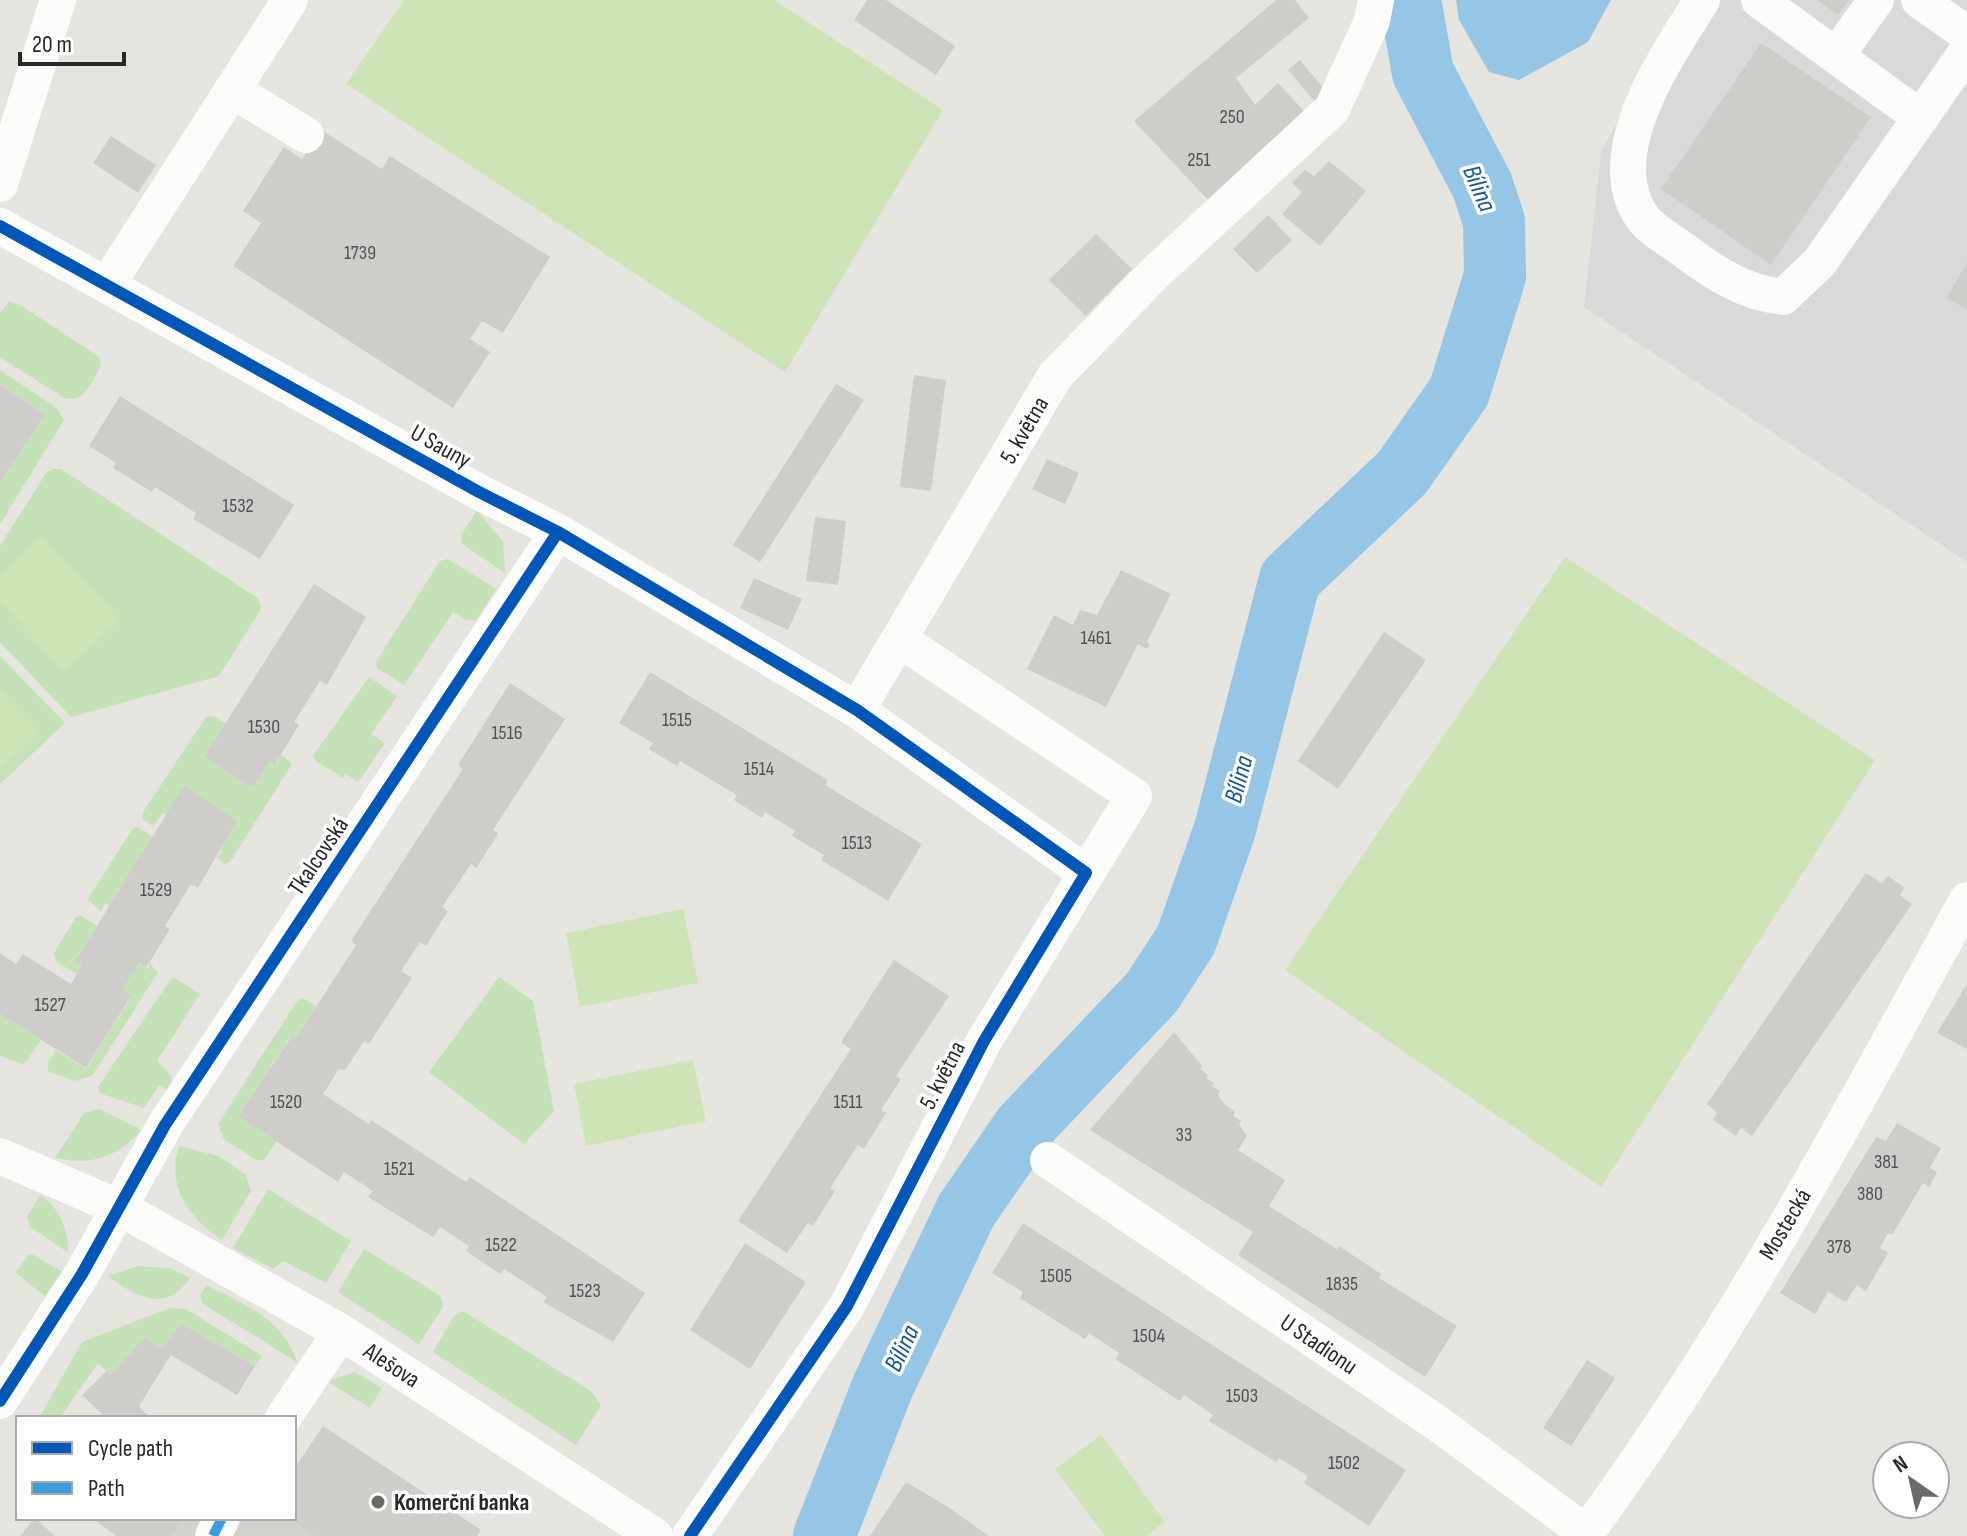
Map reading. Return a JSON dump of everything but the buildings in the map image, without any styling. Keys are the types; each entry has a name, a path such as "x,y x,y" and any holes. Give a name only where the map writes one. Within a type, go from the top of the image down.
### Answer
{"street":[{"path":"0,184 58,0"},
{"path":"107,285 290,0"},
{"name":"5. května","path":"857,710 1055,376 1154,274 1332,109 1372,21 1376,0"},
{"path":"1702,0 1662,65 1627,151 1627,187 1643,219 1715,274 1763,295 1783,297 1819,263 1967,51"},
{"path":"1759,0 1921,118"},
{"path":"1836,56 1876,0"},
{"path":"1919,0 1967,34"},
{"path":"232,90 306,135"},
{"name":"U Sauny","path":"0,226 479,492 558,532 857,710"},
{"name":"Tkalcovská","path":"0,1401 82,1274 165,1125 558,532"},
{"name":"5. května","path":"690,1536 847,1306 984,1041 1134,796 899,639"},
{"path":"857,710 1086,873"},
{"name":"Mostecká","path":"1585,1534 1690,1380 1826,1156 1967,900"},
{"name":"Alešova","path":"0,1156 120,1208 341,1332 655,1536"},
{"name":"U Stadionu","path":"1048,1160 1437,1423 1585,1534"},
{"path":"284,1416 341,1332"}],"shaded area":[{"path":"1680,0 1967,0 1967,562 1584,307 1601,152 1680,8"},
{"path":"183,1520 291,1520 315,1536 172,1536"}],"green space":[{"path":"404,0 774,0 943,110 785,372 346,84"},
{"path":"9,301 20,305 99,357 101,366 83,394 77,398 64,398 0,357 0,313"},
{"path":"0,370 57,408 64,420 0,524 0,482 45,414 0,384"},
{"path":"61,469 258,598 261,609 219,676 71,717 0,642 0,546 46,473"},
{"path":"477,510 503,542 505,573 462,544 461,535"},
{"path":"42,536 120,620 64,672 0,601 0,575"},
{"path":"1565,557 1875,760 1601,1187 1285,970"},
{"path":"448,559 496,589 476,620 466,620 453,612 404,685 377,668 376,662 440,561"},
{"path":"0,656 65,723 0,784"},
{"path":"369,677 397,696 371,734 385,743 358,782 346,774 343,778 317,762 313,756"},
{"path":"0,691 40,733 0,770"},
{"path":"212,716 225,723 204,757 253,788 270,761 276,764 281,754 292,764 230,862 224,864 217,857 223,851 219,848 237,820 184,787 166,815 163,813 153,826 142,819 143,812 206,717"},
{"path":"138,827 153,837 110,906 105,903 101,912 88,899 133,828"},
{"path":"683,909 698,983 580,1007 566,933"},
{"path":"81,916 97,926 76,958 82,965 77,974 56,962 54,953 76,917"},
{"path":"139,963 149,969 149,963 158,972 93,1075 75,1081 48,1071 48,1062 56,1050 86,1069 131,997 122,990"},
{"path":"499,977 533,1001 554,1111 524,1144 429,1072"},
{"path":"175,978 200,994 157,1061 172,1076 169,1091 159,1085 144,1108 99,1093 98,1087 170,980"},
{"path":"303,998 316,1006 296,1038 291,1036 238,1116 277,1141 264,1160 257,1160 224,1140 218,1124 297,1001"},
{"path":"0,1014 41,1040 24,1065 0,1056"},
{"path":"693,1060 706,1121 586,1146 574,1084"},
{"path":"99,1109 142,1130 123,1147 103,1157 81,1161 55,1158 84,1113"},
{"path":"179,1146 219,1156 246,1175 251,1191 222,1240 200,1222 183,1200 176,1175"},
{"path":"268,1189 351,1241 326,1283 283,1261 273,1269 233,1248"},
{"path":"40,1195 62,1220 69,1253 30,1227 27,1217"},
{"path":"364,1249 441,1296 443,1307 419,1344 338,1292"},
{"path":"33,1254 62,1272 45,1296 16,1273 28,1255"},
{"path":"138,1266 169,1268 190,1278 170,1296 160,1299 139,1295 108,1276"},
{"path":"206,1285 248,1306 272,1324 291,1347 297,1362 203,1304 200,1296"},
{"path":"170,1308 186,1309 262,1356 255,1366 180,1323 162,1349 144,1338 110,1375 98,1363 61,1416 40,1416 82,1342"},
{"path":"463,1311 591,1391 601,1405 576,1445 433,1352 454,1316"},
{"path":"355,1372 382,1388 370,1408 327,1381"},
{"path":"1101,1435 1165,1522 1146,1536 1105,1536 1055,1469"}],"water":[{"path":"1456,0 1611,0 1588,42 1519,80 1489,72 1459,20"}],"waterway":[{"name":"Bílina","path":"824,1536 883,1386 966,1211 1023,1128 1152,992 1186,940 1225,829 1290,579 1402,473 1459,392 1495,276 1494,221 1482,185 1423,73 1410,0"}],"marked path":[{"path":"213,1536 221,1520"}],"cycle path":[{"path":"0,226 479,492 558,532 857,710 1086,873 984,1041 847,1306 690,1536"},
{"path":"0,1401 82,1274 165,1125 558,532"}],"place":[{"name":"Komerční banka","path":"378,1502"}]}
